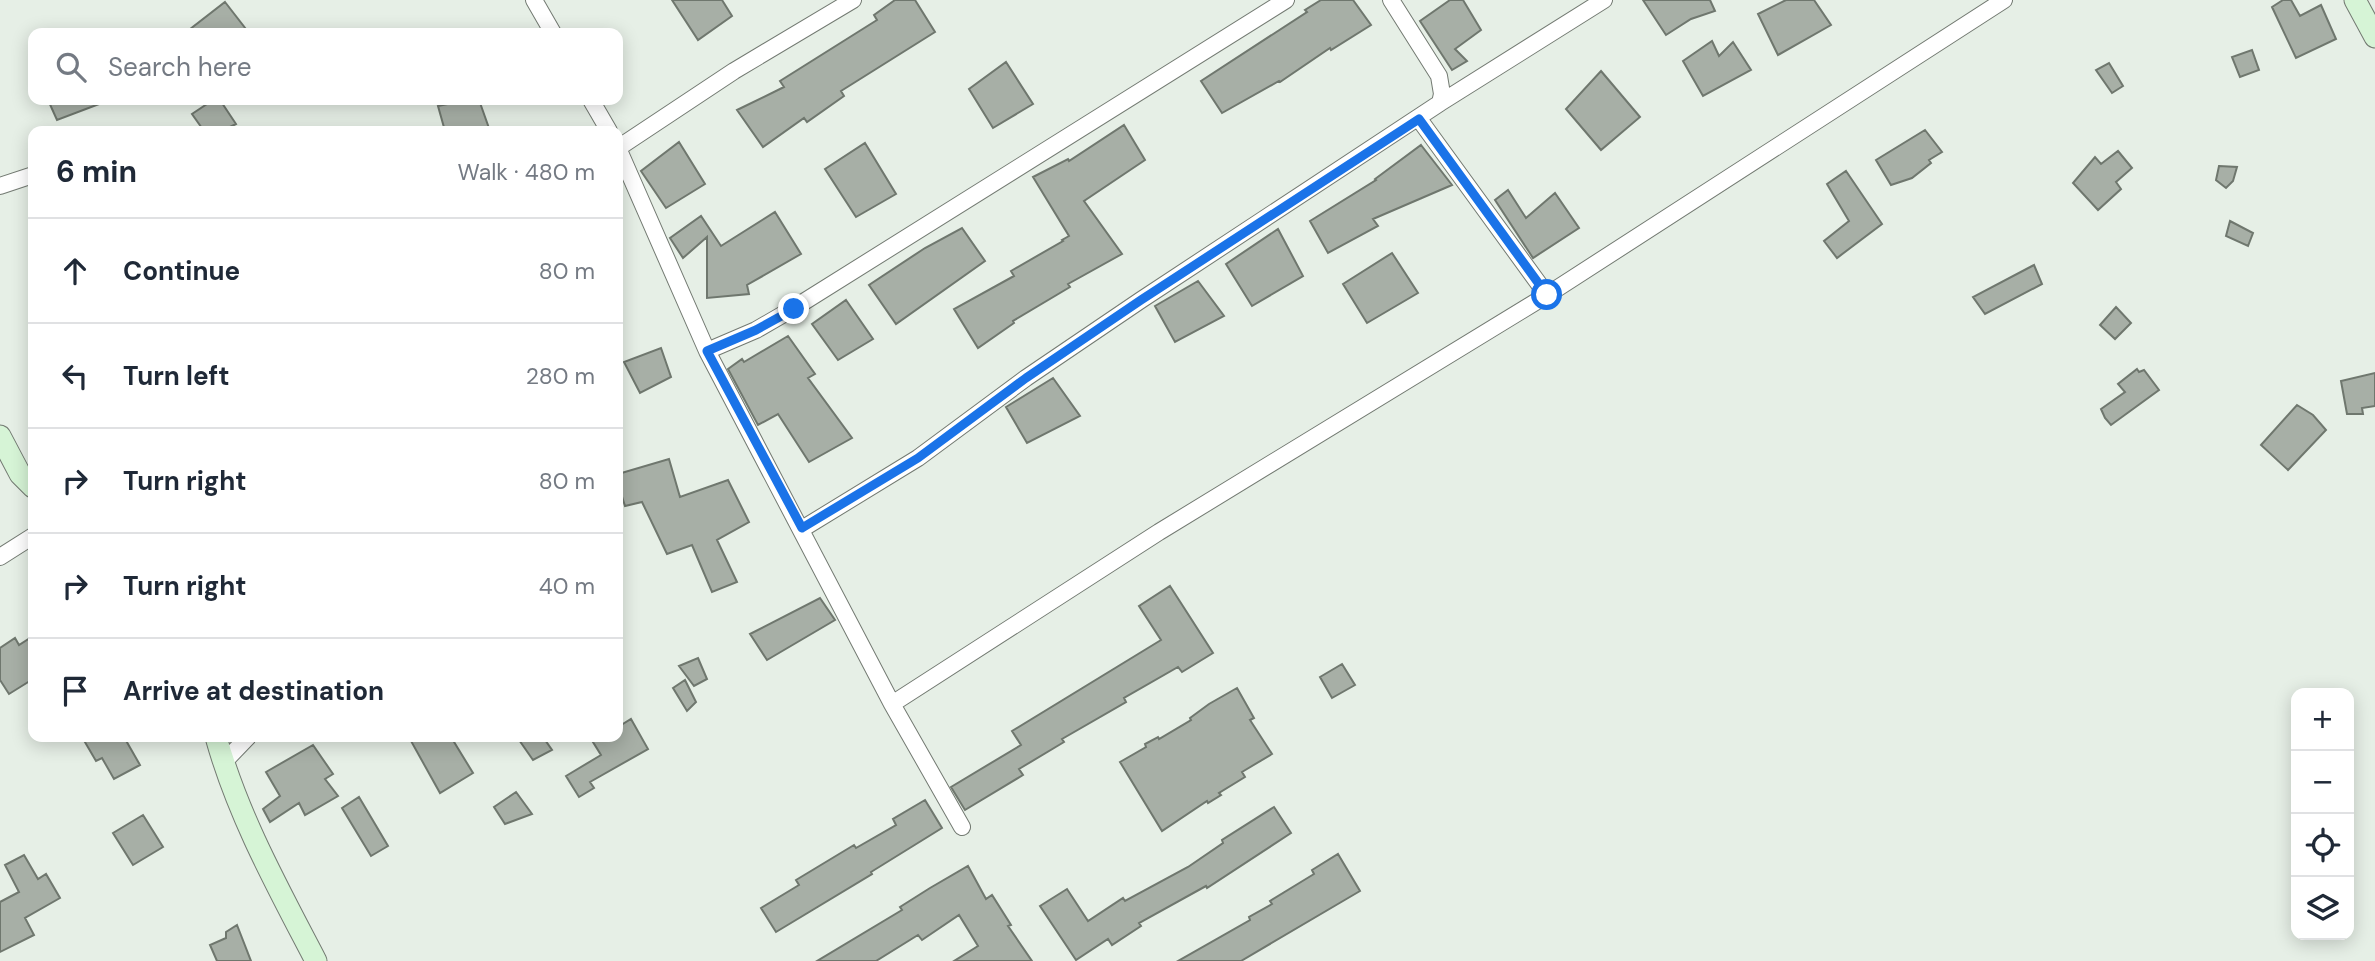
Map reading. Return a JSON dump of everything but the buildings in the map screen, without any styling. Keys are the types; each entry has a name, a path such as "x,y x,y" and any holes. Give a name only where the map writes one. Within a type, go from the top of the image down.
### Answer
{"street":[{"path":"534,0 550,28"},
{"path":"623,145 734,71 853,0"},
{"path":"707,351 756,330 794,309 1286,0"},
{"path":"1391,0 1439,76 1442,94 1440,103"},
{"path":"802,528 918,458 1026,378 1130,307 1440,103 1604,0"},
{"path":"892,704 1159,532 1547,295 2004,0"},
{"path":"2355,0 2375,37"},
{"path":"594,105 605,126"},
{"path":"1419,119 1547,295"},
{"path":"623,159 707,351 892,704 962,827"},
{"path":"0,186 28,176"},
{"path":"0,436 20,474 28,482"},
{"path":"0,557 28,539"},
{"path":"217,742 223,763 259,852 316,961"},
{"path":"223,763 243,742"}],"route":[{"path":"794,309 756,330 707,351 802,528 918,458 1026,378 1141,300 1419,119 1547,295"}]}
